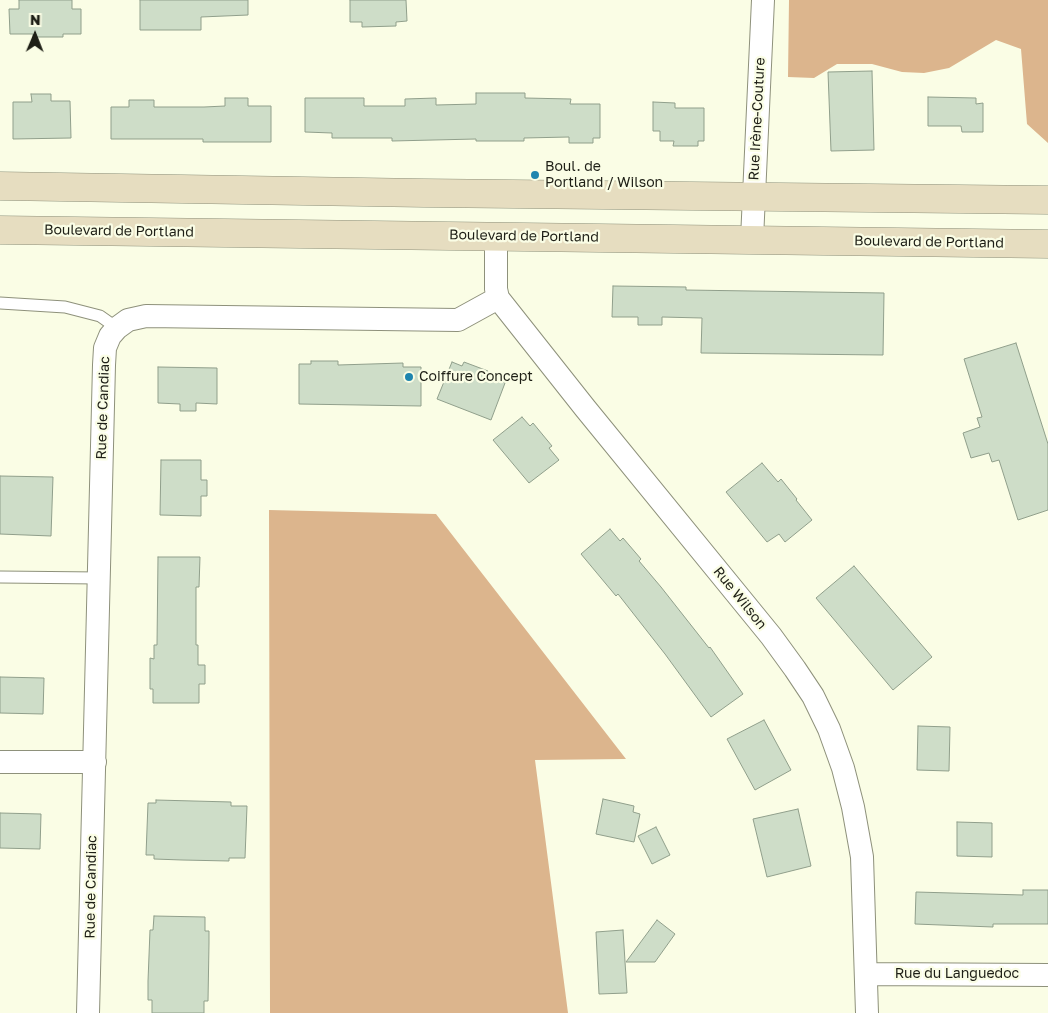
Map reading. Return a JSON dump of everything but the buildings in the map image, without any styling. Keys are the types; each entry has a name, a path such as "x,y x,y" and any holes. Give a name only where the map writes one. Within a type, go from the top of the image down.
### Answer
{"main road":[{"path":"0,186 404,193 1048,200"},
{"name":"Boulevard de Portland","path":"0,230 1048,244"}],"street":[{"name":"Rue Irène-Couture","path":"752,239 763,0"},
{"path":"117,328 128,320 146,316 458,320 498,298 496,289 496,236"},
{"name":"Rue Wilson","path":"498,298 771,636 813,696 829,729 843,768 853,807 862,857 867,1013"},
{"name":"Rue de Candiac","path":"88,1013 104,365 110,336 117,328"},
{"path":"0,762 95,762"},
{"name":"Rue du Languedoc","path":"866,974 1048,975"}],"lane":[{"path":"0,303 65,308 100,316 117,328"},
{"path":"0,577 99,578"}],"shaded area":[{"path":"789,0 1048,0 1048,143 1027,124 1021,49 996,40 949,68 924,73 902,72 872,64 837,64 814,78 788,77"},
{"path":"269,510 436,514 626,759 535,760 568,1013 270,1013"}],"place":[{"name":"Boul. de Portland / Wilson","path":"535,175"},
{"name":"Coiffure Concept","path":"409,377"}]}
